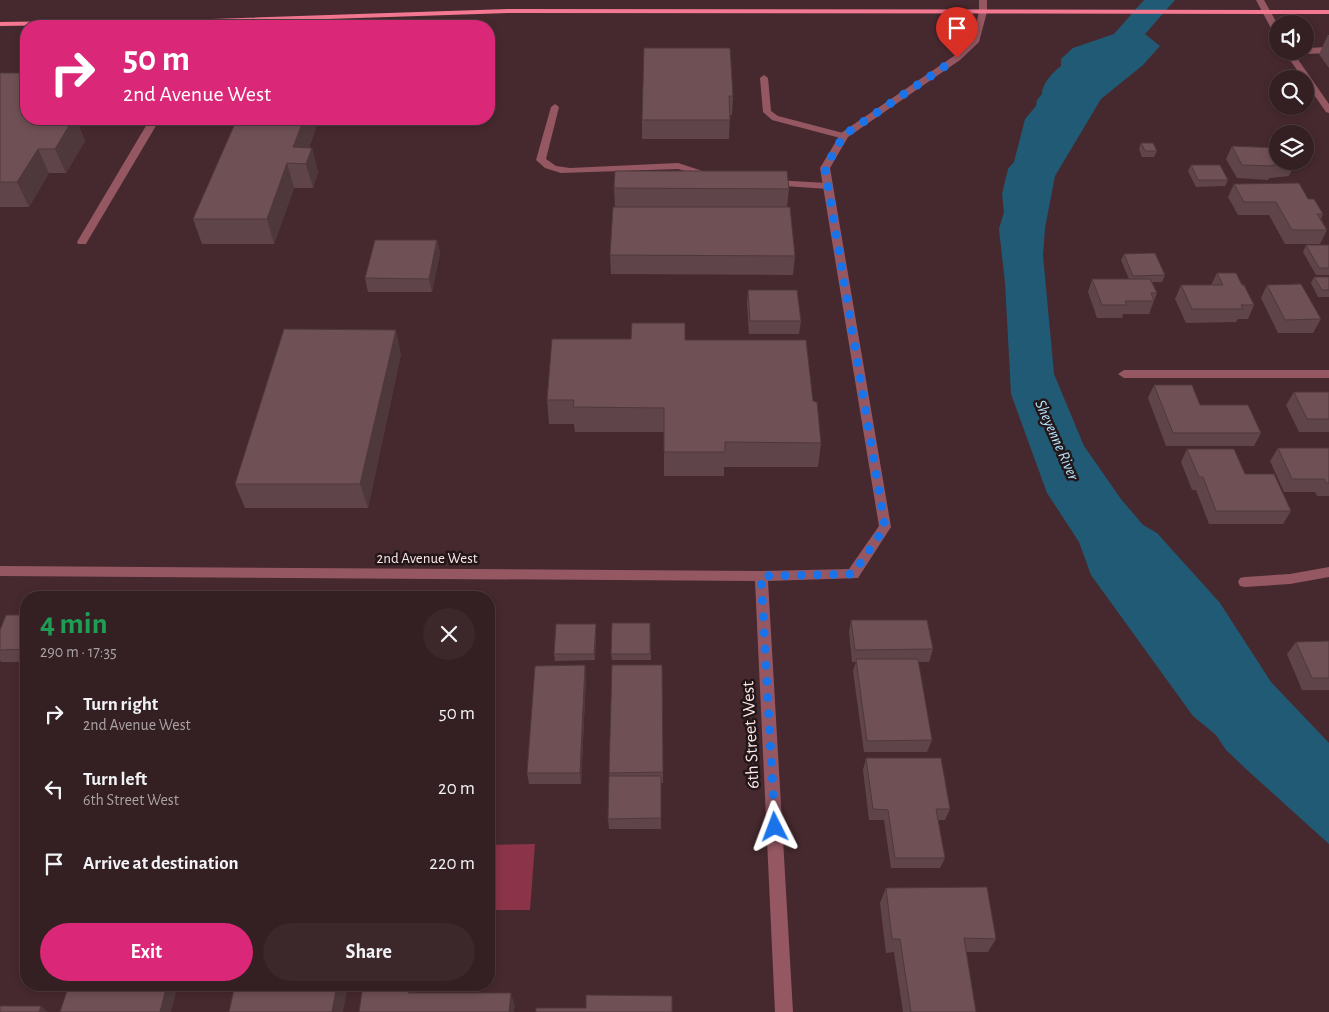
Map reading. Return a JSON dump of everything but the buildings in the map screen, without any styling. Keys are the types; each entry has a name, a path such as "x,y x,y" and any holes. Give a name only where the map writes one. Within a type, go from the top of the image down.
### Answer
{"main road":[{"path":"302,20 508,11 1329,12"},
{"path":"0,24 20,24"}],"street":[{"path":"759,182 828,186 825,168 844,136 957,58 976,40 984,0"},
{"path":"1260,0 1269,18"},
{"path":"1314,51 1329,50"},
{"path":"1294,60 1329,110"},
{"path":"764,78 767,112 775,118 844,136"},
{"path":"555,107 541,160 549,168 575,172 678,166 724,178"},
{"path":"82,242 151,125"},
{"name":"2nd Avenue West","path":"0,571 761,576 853,574 885,527 828,186"},
{"path":"1124,374 1329,374"},
{"path":"1245,582 1290,579 1329,572"},
{"name":"6th Street West","path":"761,576 784,1012"}],"shaded area":[{"path":"535,844 530,910 495,910 495,845"}],"water":[{"name":"Sheyenne River","path":"1144,0 1175,0 1145,34 1160,46 1143,65 1101,99 1055,176 1045,228 1043,255 1054,374 1084,446 1121,499 1143,525 1157,533 1220,603 1271,682 1329,743 1329,844 1246,769 1226,750 1216,735 1193,716 1091,575 1079,542 1047,493 1011,394 1005,283 999,229 1004,212 1002,194 1008,169 1014,162 1025,119 1036,106 1048,78 1061,66 1061,59 1073,48 1114,34"}],"route":[{"path":"775,827 761,576 853,574 885,527 825,168 844,135 957,58"}]}
